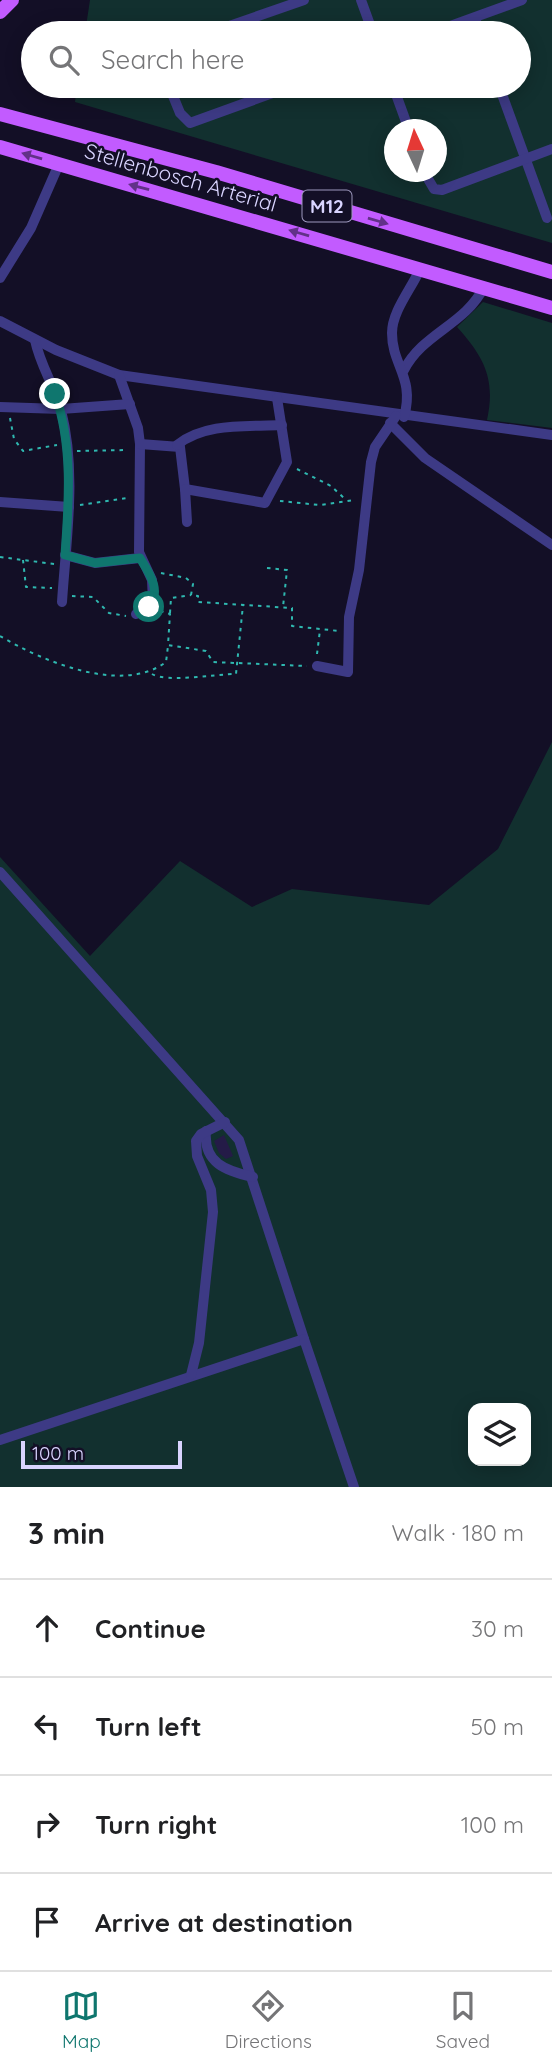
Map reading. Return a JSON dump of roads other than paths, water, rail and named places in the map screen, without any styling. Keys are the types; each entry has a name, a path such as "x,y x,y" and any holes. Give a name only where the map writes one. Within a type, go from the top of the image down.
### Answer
{"main road":[{"path":"0,12 12,0"},
{"name":"Stellenbosch Arterial","path":"0,114 216,172 552,272"},
{"name":"Stellenbosch Arterial","path":"0,147 552,308"}],"street":[{"path":"237,21 277,4 304,0"},
{"path":"361,0 369,21"},
{"path":"466,21 522,0"},
{"path":"174,98 183,117 194,122 259,98"},
{"path":"397,98 405,119"},
{"path":"503,98 547,218"},
{"path":"430,182 434,189 442,190 552,149"},
{"path":"0,278 31,228 59,164"},
{"path":"317,666 348,672 349,632 375,447 396,419 408,392 404,370 394,346 392,325 420,269"},
{"path":"404,370 411,357 428,339 463,317 484,287"},
{"path":"0,321 35,340 119,375 278,398 396,419 552,435"},
{"path":"35,340 40,364 61,410 65,446 69,507 62,602"},
{"path":"119,375 140,444 140,558 150,572 155,593 149,607 136,614"},
{"path":"185,489 265,503 285,467 288,453 278,398"},
{"path":"4,407 61,410 130,404"},
{"path":"396,419 425,458 552,545"},
{"path":"140,444 177,445 189,435 206,430 282,425"},
{"path":"177,445 183,451 187,522"},
{"path":"0,502 69,507"},
{"path":"65,560 95,563 140,558"},
{"path":"0,872 239,1140 355,1487"},
{"path":"191,1375 199,1343 213,1212 209,1182 195,1147 198,1137 225,1122"},
{"path":"206,1131 206,1147 213,1161 226,1170 253,1177"},
{"path":"0,1440 304,1339"}]}
